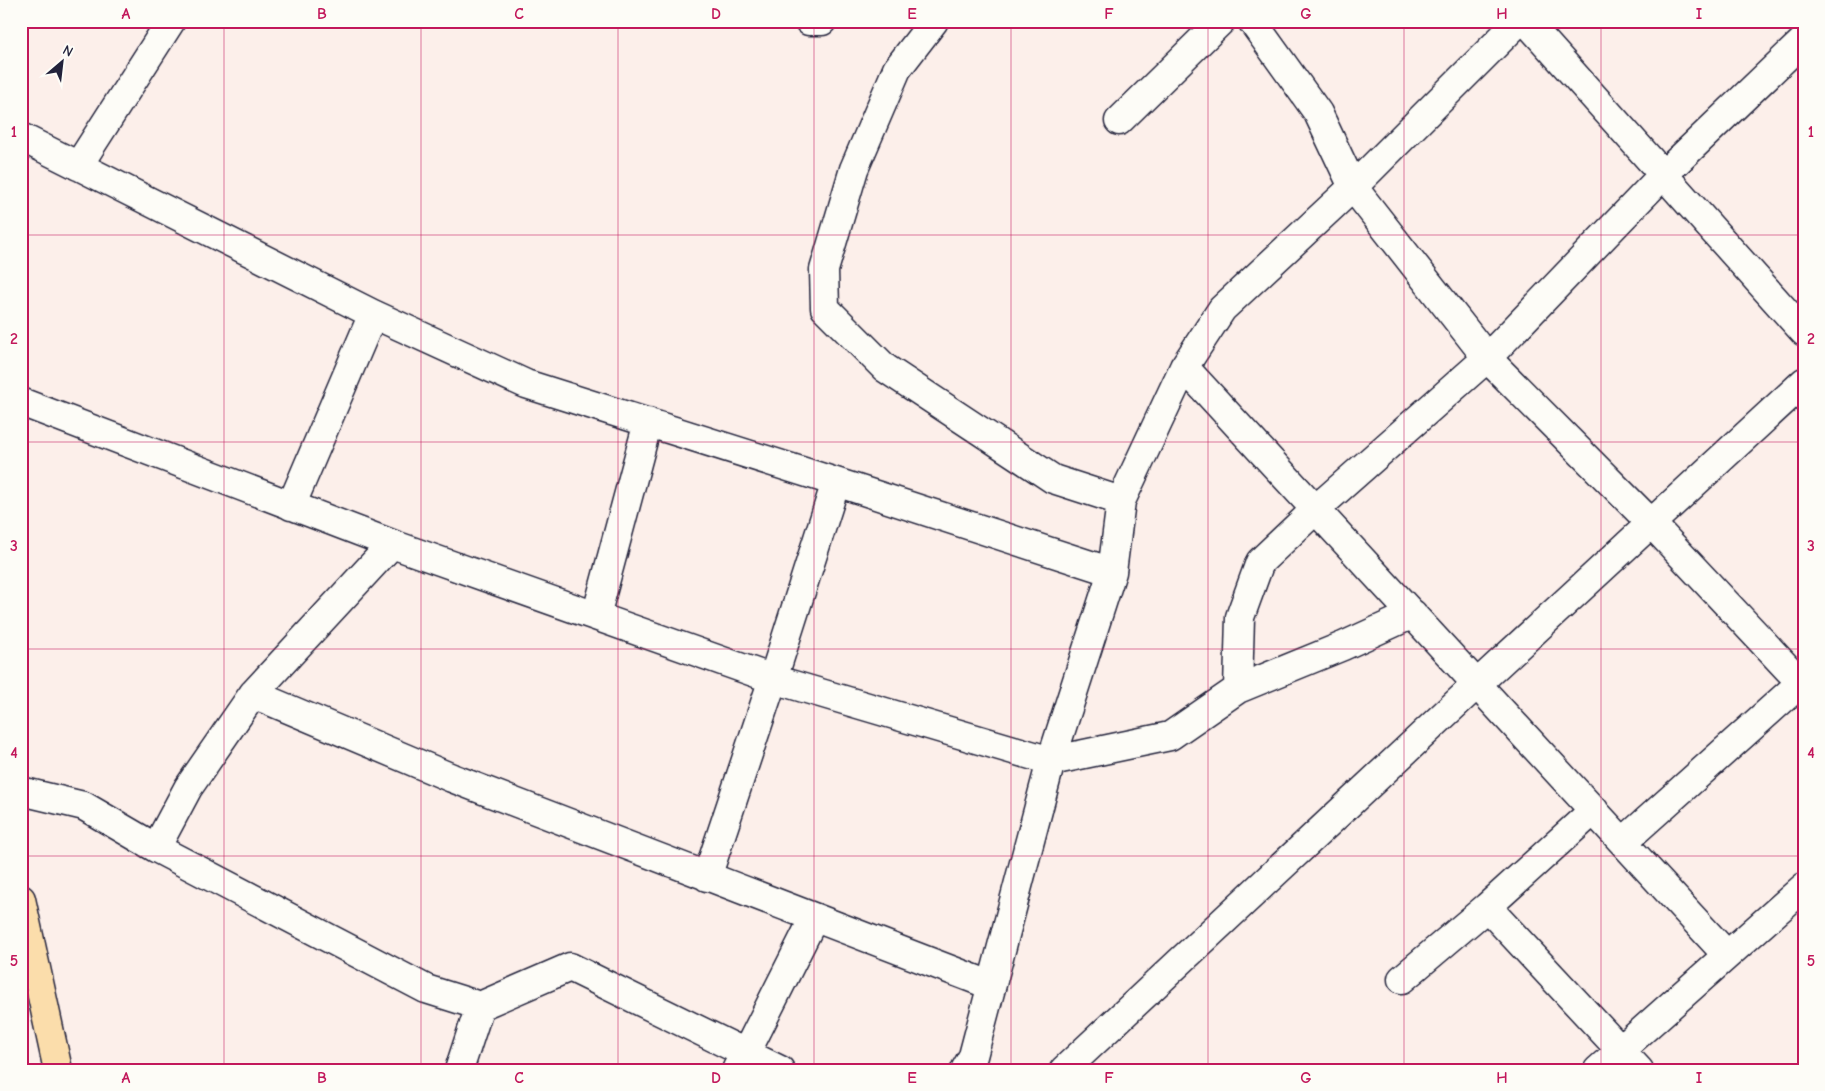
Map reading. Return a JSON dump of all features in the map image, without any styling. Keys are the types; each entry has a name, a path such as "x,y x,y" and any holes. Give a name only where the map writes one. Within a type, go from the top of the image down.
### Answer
{"main road":[{"path":"21,899 58,1070"}],"street":[{"path":"78,166 172,21"},
{"path":"809,21 822,21"},
{"path":"934,21 897,69 854,169 824,270 825,308 885,368 1053,479 1121,501"},
{"path":"1119,121 1221,21"},
{"path":"1252,21 1318,113 1352,187 1487,358 1651,523 1803,683 1623,842"},
{"path":"974,1065 990,985 1051,761 1112,572 1121,501 1184,367 1222,309 1352,187 1519,21"},
{"path":"1526,21 1804,332"},
{"path":"1238,689 1240,617 1260,562 1316,509 1487,358 1663,175 1804,40"},
{"path":"21,137 373,314 526,384 1112,572"},
{"path":"291,506 373,314"},
{"path":"1184,367 1727,955"},
{"path":"1064,1070 1804,382"},
{"path":"21,402 392,544 773,678 1051,761 1170,736 1238,689 1343,646 1413,614"},
{"path":"596,616 648,422"},
{"path":"707,877 836,482"},
{"path":"156,848 188,788 253,694 392,544"},
{"path":"253,694 452,778 990,985"},
{"path":"21,791 84,806 156,848 426,989 480,1006 570,967 741,1062 780,1070"},
{"path":"1402,979 1487,907 1594,810"},
{"path":"1598,1070 1804,887"},
{"path":"1487,907 1639,1070"},
{"path":"741,1062 814,918"},
{"path":"459,1070 480,1006"}]}
